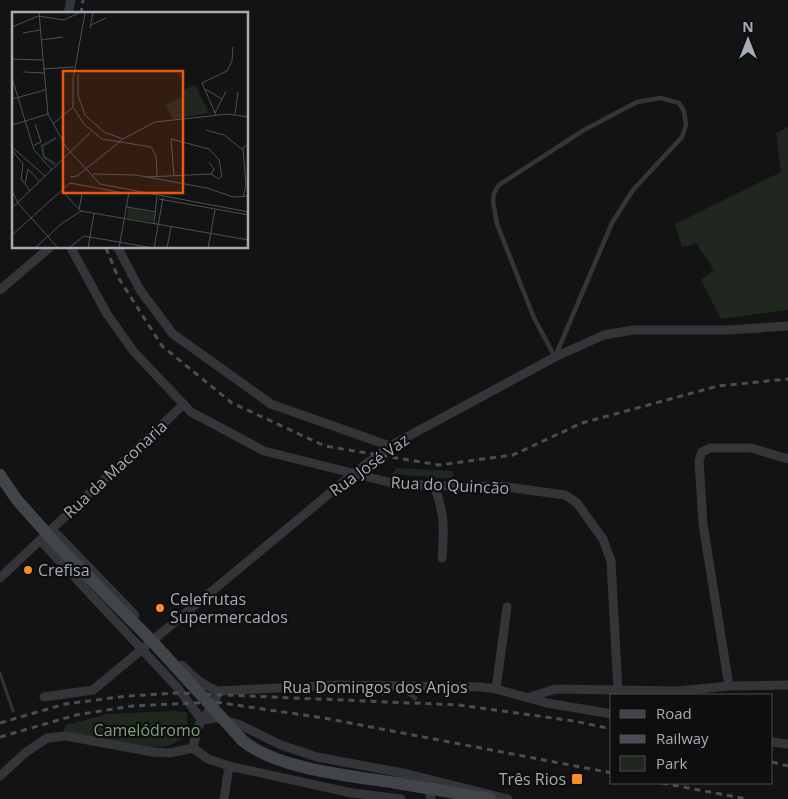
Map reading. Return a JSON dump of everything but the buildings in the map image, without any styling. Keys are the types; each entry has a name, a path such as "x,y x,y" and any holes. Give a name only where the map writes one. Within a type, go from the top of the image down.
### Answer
{"main road":[{"path":"0,475 17,500 46,534 152,641 243,741 252,748 309,769 490,799"},
{"path":"416,787 433,798"}],"street":[{"path":"0,290 48,249"},
{"name":"Rua do Quincão","path":"72,249 106,314 134,352 191,412 264,451 392,483 434,486 500,486 564,495 577,503 603,539 612,561 618,691"},
{"path":"119,249 140,290 173,334 271,404 390,446"},
{"name":"Rua José Vaz","path":"44,697 93,690 390,446 555,357 604,335 633,330 729,330 788,326"},
{"name":"Rua da Maconaria","path":"0,578 184,404"},
{"path":"730,686 703,524 699,460 702,452 710,448 751,448 788,459"},
{"path":"434,486 443,514 442,558"},
{"path":"46,534 156,637 189,673 209,688 218,691 215,702 197,729 193,748"},
{"path":"46,534 142,650 176,686 202,720"},
{"path":"496,689 507,607"},
{"name":"Rua Domingos dos Anjos","path":"218,691 338,684 480,687 496,689 526,698 610,714"},
{"path":"526,698 555,689 678,691 730,686 788,685"},
{"path":"202,720 216,718 238,724 281,745 317,757 408,774 508,799"},
{"path":"0,776 25,753 47,738 66,736 153,752 170,753 193,748 208,759 229,766 352,793 401,799"},
{"path":"773,742 788,744"},
{"path":"224,799 229,766"}],"lane":[{"path":"661,98 679,103 684,111 686,124 682,137 633,190 612,223 555,357 534,318 497,224 492,202 494,193 499,185 584,130 637,102 661,98"},
{"path":"408,685 408,693 415,698"}],"green space":[{"path":"788,127 788,310 721,319 701,280 714,270 697,244 682,247 675,224 781,172 776,133"},
{"path":"396,468 453,471 453,479 392,474"},
{"name":"Camelódromo","path":"187,712 187,724 184,738 168,746 146,748 63,732 66,725 108,714"}],"waterway":[{"path":"0,673 13,711"}],"railway":[{"path":"81,12 83,0"},
{"path":"106,249 118,277 162,346 232,403 325,446 439,465 513,455 582,423 718,386 788,379"},
{"path":"0,723 65,704 127,696 178,693 459,705 574,721 610,729"},
{"path":"0,737 76,715 132,706 215,702 324,718 610,773"},
{"path":"773,762 788,766"},
{"path":"667,784 747,799"}],"place":[{"name":"Crefisa","path":"28,570"},
{"name":"Celefrutas Supermercados","path":"160,608"},
{"name":"Três Rios","path":"577,779"}]}
